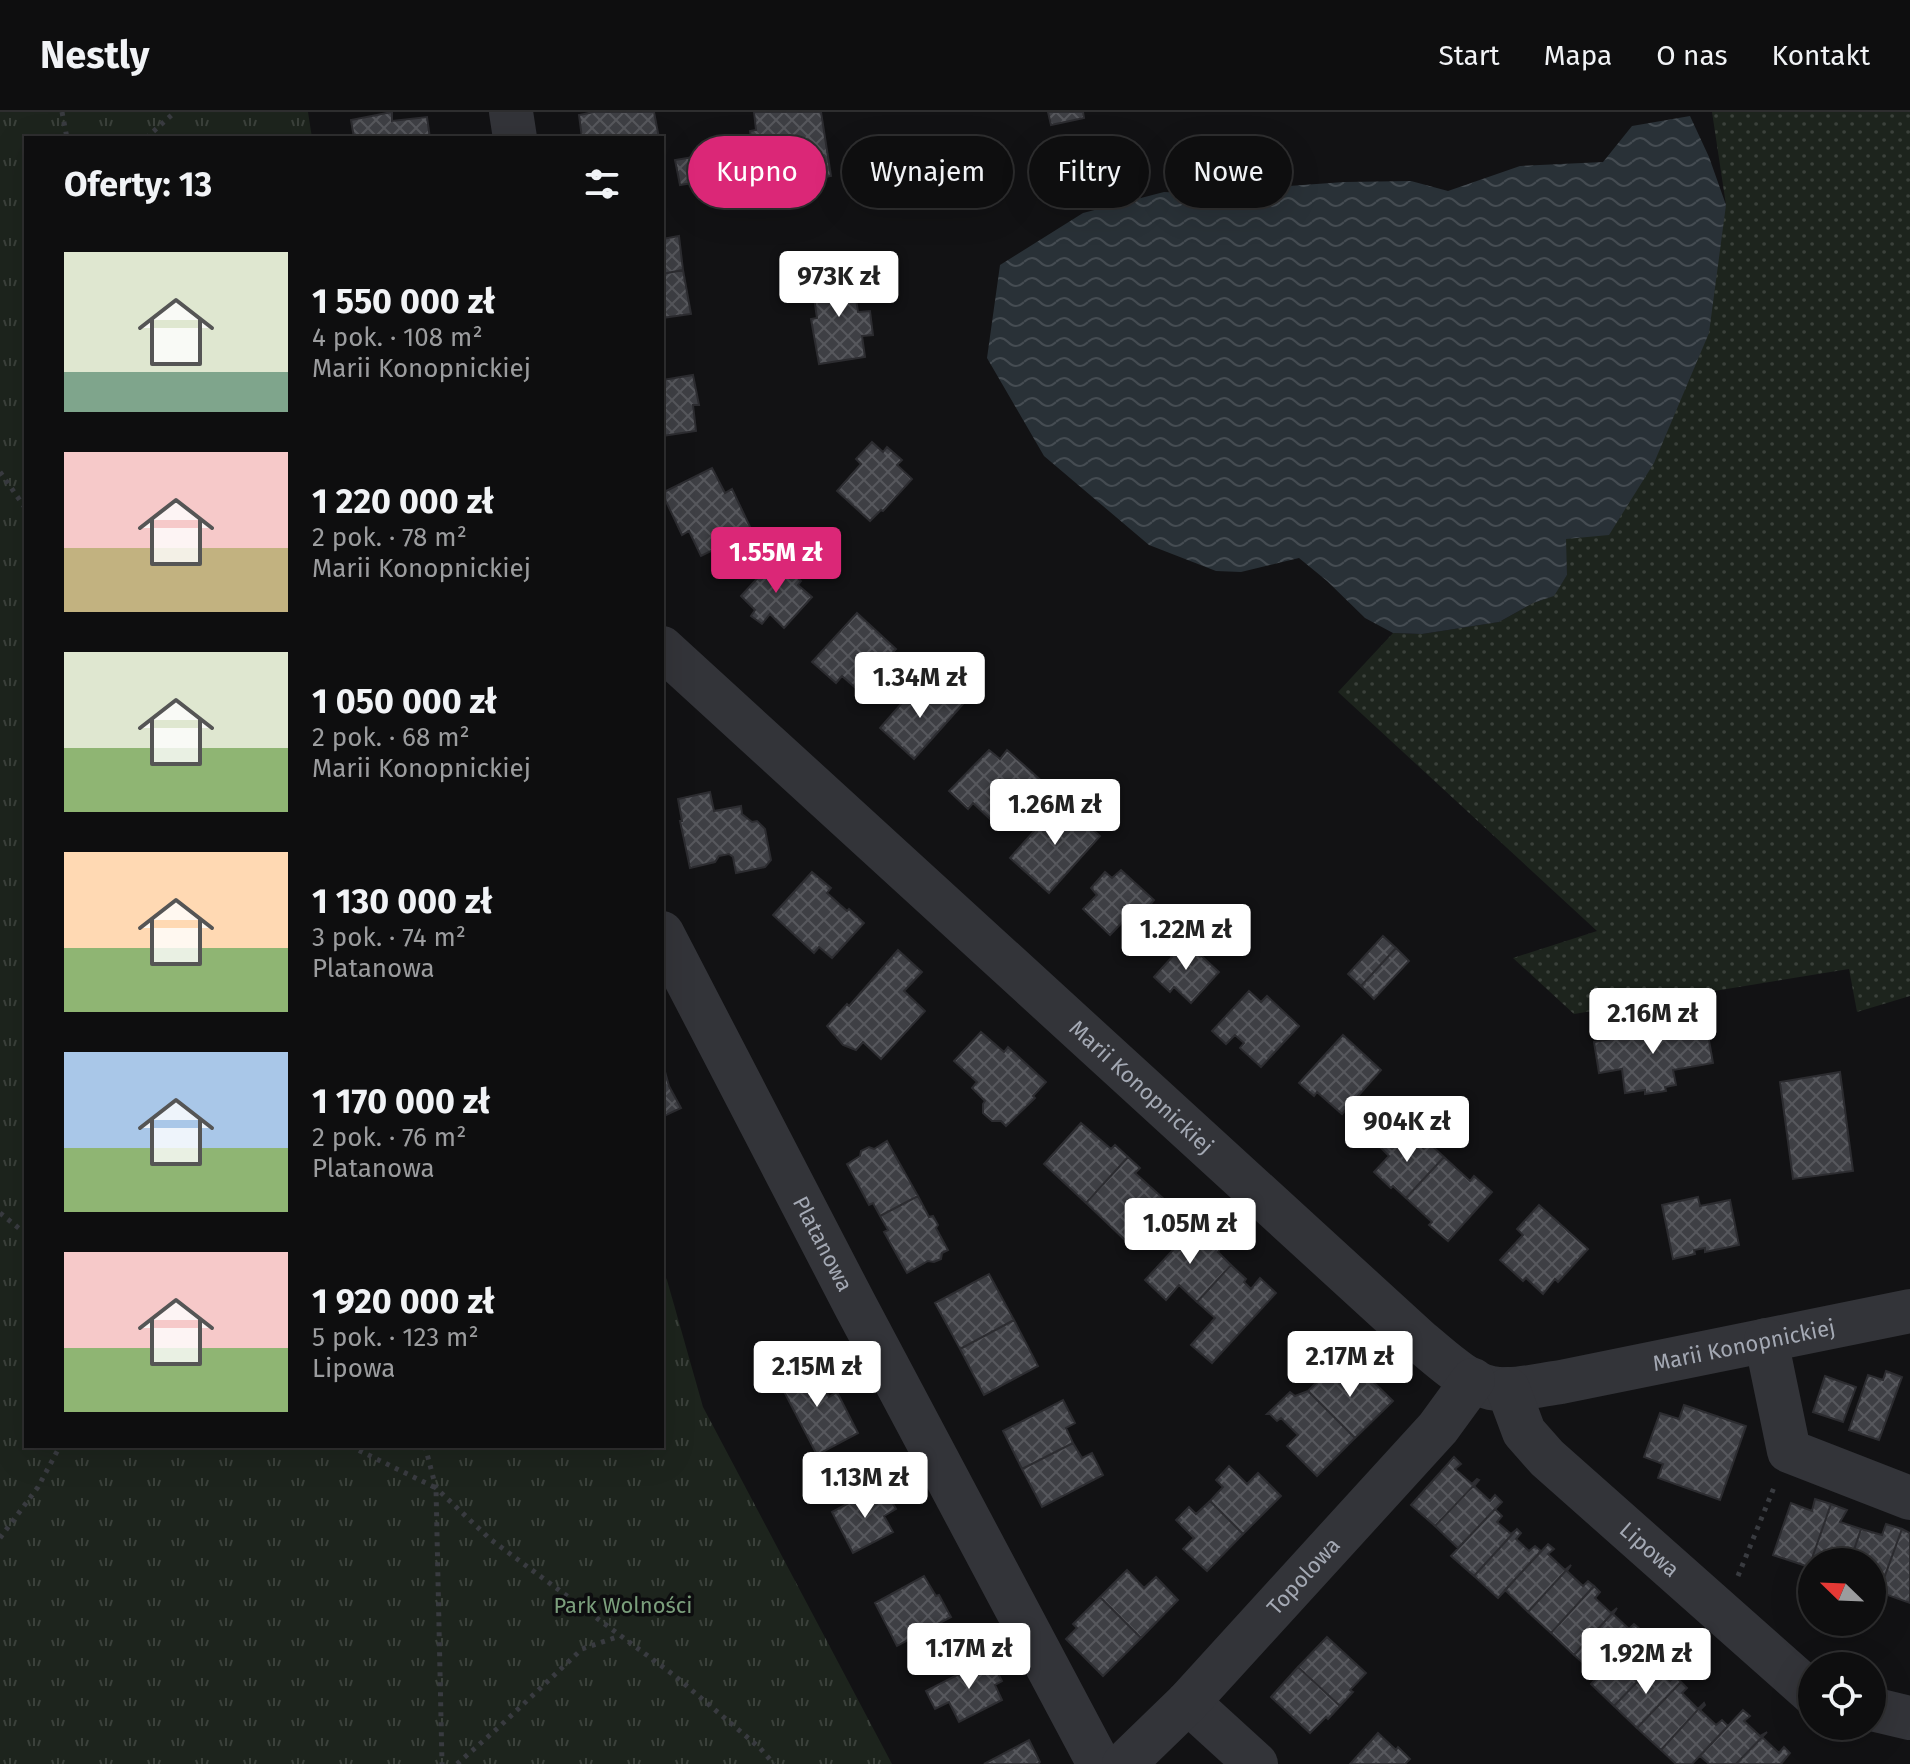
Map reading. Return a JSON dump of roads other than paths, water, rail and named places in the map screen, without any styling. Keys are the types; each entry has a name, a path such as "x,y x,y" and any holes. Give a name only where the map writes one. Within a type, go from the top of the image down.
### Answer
{"street":[{"path":"511,112 515,136"},
{"name":"Marii Konopnickiej","path":"664,650 1450,1365 1490,1385 1561,1382 1910,1311"},
{"name":"Platanowa","path":"664,937 1099,1764"},
{"path":"1766,1340 1789,1451 1910,1498"},
{"name":"Lipowa","path":"1490,1385 1547,1458 1798,1680"},
{"name":"Topolowa","path":"1124,1764 1188,1702 1438,1428 1490,1385"},
{"path":"1188,1702 1256,1764"},
{"path":"1886,1712 1910,1718"}],"water":[{"path":"1690,116 1709,157 1726,205 1709,333 1654,463 1609,535 1566,539 1567,575 1554,596 1533,603 1499,622 1422,634 1393,633 1365,618 1299,558 1241,572 1216,571 1149,545 1044,456 987,358 1000,265 1083,213 1102,208 1149,208 1149,196 1164,192 1165,208 1292,208 1292,186 1411,181 1448,191 1520,166 1603,162 1632,126"}],"park label":[{"name":"Park Wolności","path":"623,1605"}]}
